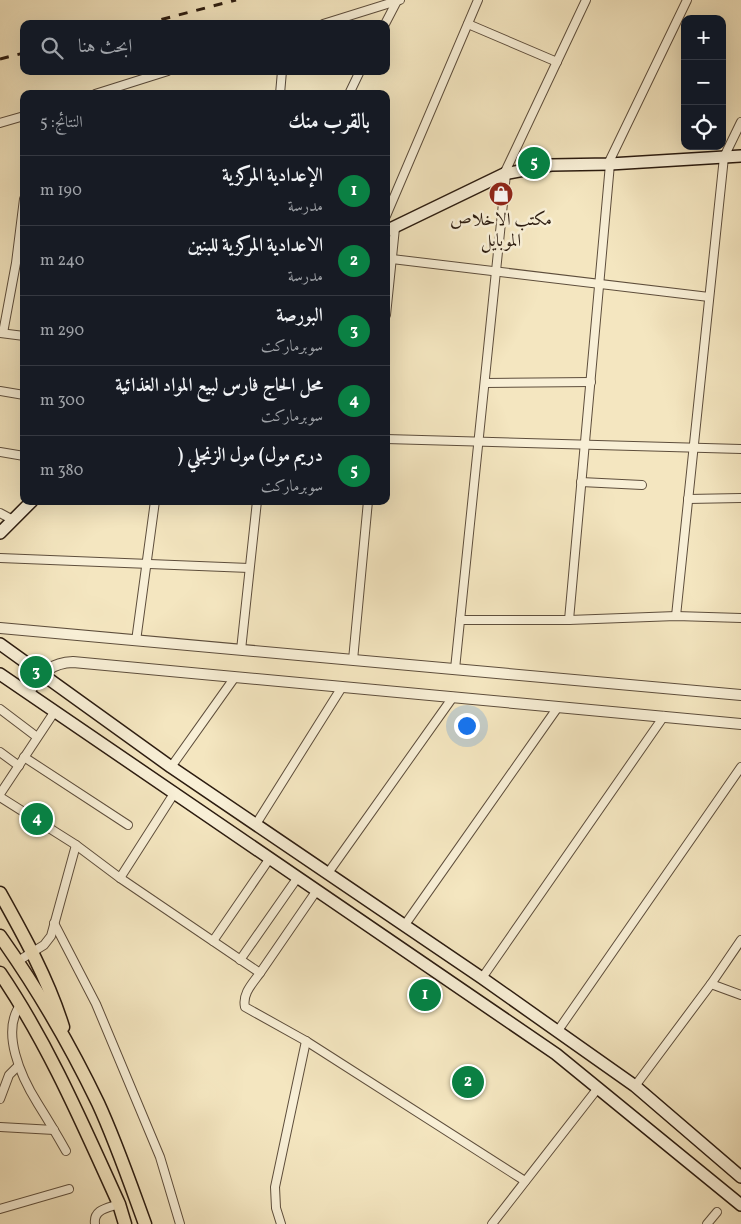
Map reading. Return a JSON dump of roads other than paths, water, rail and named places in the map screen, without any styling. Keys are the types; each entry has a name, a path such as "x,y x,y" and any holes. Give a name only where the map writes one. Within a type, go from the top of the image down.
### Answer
{"main road":[{"path":"390,230 505,174 551,165 609,164 741,156"},
{"path":"0,533 28,505"},
{"path":"0,644 171,767 482,978 635,1086 741,1177"},
{"path":"0,674 176,792 556,1054 741,1205"},
{"path":"0,893 53,996 70,1049"},
{"path":"0,936 18,961 70,1049 98,1104 145,1224"},
{"path":"0,973 21,1004 64,1083 119,1204 125,1224"},
{"path":"704,1174 719,1157"}],"street":[{"path":"336,20 398,0"},
{"path":"387,20 398,0"},
{"path":"390,207 478,0"},
{"path":"455,669 505,174 586,0"},
{"path":"569,620 609,164 686,0"},
{"path":"468,24 557,62"},
{"path":"108,90 155,75"},
{"path":"280,90 282,75"},
{"path":"351,90 358,75"},
{"path":"0,123 20,117"},
{"path":"676,616 724,157 741,122"},
{"path":"390,230 392,259 390,278"},
{"path":"392,259 710,297"},
{"path":"20,264 2,333 20,335"},
{"path":"485,383 590,382"},
{"path":"0,391 20,394"},
{"path":"390,439 741,448"},
{"path":"0,452 20,455"},
{"path":"581,482 642,485"},
{"path":"688,499 741,498"},
{"path":"136,641 154,505"},
{"path":"241,650 257,505"},
{"path":"353,660 368,505"},
{"path":"0,513 13,520"},
{"path":"0,558 250,568"},
{"path":"460,620 569,620 676,616 741,618"},
{"path":"0,628 741,695"},
{"path":"28,693 42,674 55,664 73,662 741,724"},
{"path":"171,767 235,677"},
{"path":"256,824 342,687"},
{"path":"328,873 453,697"},
{"path":"404,926 558,707"},
{"path":"0,709 37,737"},
{"path":"55,711 0,796 76,845 120,878 260,973"},
{"path":"482,978 664,716"},
{"path":"0,752 19,766"},
{"path":"24,757 128,824"},
{"path":"558,1032 741,767"},
{"path":"120,878 176,792"},
{"path":"18,961 48,941 76,845"},
{"path":"213,941 270,858"},
{"path":"240,960 298,877"},
{"path":"317,890 246,992 243,1000 246,1007 306,1041 525,1181"},
{"path":"54,923 96,1004 160,1157 180,1224"},
{"path":"635,1086 711,984 741,940"},
{"path":"711,984 741,995"},
{"path":"21,1004 12,1013 6,1032 16,1068 66,1151"},
{"path":"281,1224 276,1208 275,1187 306,1041"},
{"path":"0,1099 9,1075 16,1068"},
{"path":"492,1224 598,1088"},
{"path":"0,1128 54,1130"},
{"path":"0,1209 69,1189"},
{"path":"95,1224 96,1216 100,1211 119,1204"},
{"path":"707,1224 717,1212"}],"railway":[{"path":"159,20 236,0"},
{"path":"0,59 20,54"}],"place":[{"name":"دريم مول) مول الزنجلي (","path":"534,163"},
{"name":"مكتب الاخلاص الموبايل","path":"501,194"},
{"name":"البورصة","path":"36,672"},
{"name":"محل الحاج فارس لبيع المواد الغذائية","path":"37,819"},
{"name":"الإعدادية المركزية","path":"425,995"},
{"name":"الاعدادية المركزية للبنين","path":"468,1082"}]}
